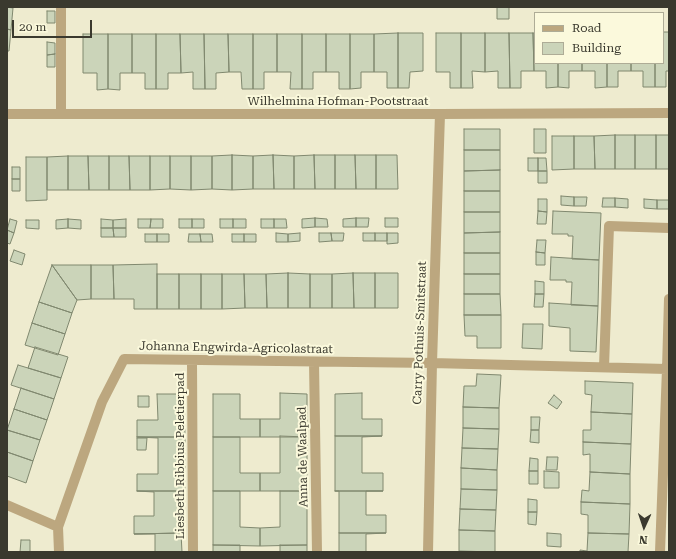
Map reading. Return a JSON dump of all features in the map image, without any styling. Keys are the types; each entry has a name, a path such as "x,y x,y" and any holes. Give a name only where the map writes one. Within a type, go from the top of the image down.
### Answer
{"street":[{"path":"61,7 62,114"},
{"name":"Wilhelmina Hofman-Pootstraat","path":"7,114 669,113"},
{"name":"Carry Pothuis-Smitstraat","path":"428,552 440,114"},
{"path":"604,367 609,226 669,228"},
{"path":"660,552 669,299"},
{"name":"Johanna Engwirda-Agricolastraat","path":"59,552 58,527 102,402 124,359 432,363 667,369"},
{"name":"Liesbeth Ribbius Peletierpad","path":"192,361 194,552"},
{"name":"Anna de Waalpad","path":"314,362 317,552"},
{"path":"7,505 58,527"}],"building":[{"path":"7,7 13,8 11,30 7,29"},
{"path":"497,7 509,7 509,19 497,19"},
{"path":"47,11 55,11 55,23 47,23"},
{"path":"7,29 11,30 9,51 7,51"},
{"path":"664,32 669,32 669,71 666,71 666,87 655,87 655,64 664,64"},
{"path":"398,33 398,88 387,88 387,72 374,72 374,34"},
{"path":"398,33 423,33 423,71 410,72 409,88 398,88"},
{"path":"436,33 461,33 461,88 450,88 450,72 436,72"},
{"path":"461,33 485,33 485,72 472,71 473,88 461,88"},
{"path":"485,33 509,33 510,88 498,88 498,71 485,72"},
{"path":"509,33 533,33 534,71 521,71 521,88 510,88"},
{"path":"533,33 534,64 558,64 558,87 546,88 546,71 534,71"},
{"path":"83,34 108,34 108,89 97,90 97,73 83,73"},
{"path":"108,34 132,34 132,73 120,73 120,90 108,89"},
{"path":"132,34 156,34 156,89 145,89 145,73 132,73"},
{"path":"156,34 180,34 181,73 168,73 168,89 156,89"},
{"path":"180,34 204,34 205,89 193,89 193,72 181,73"},
{"path":"204,34 228,34 229,72 216,73 216,89 205,89"},
{"path":"228,34 253,34 253,89 242,89 241,72 229,72"},
{"path":"253,34 277,34 277,72 264,72 264,89 253,89"},
{"path":"277,34 302,34 302,89 290,89 291,72 277,72"},
{"path":"302,34 326,34 326,72 313,72 313,89 302,89"},
{"path":"326,34 350,34 350,89 339,89 339,72 326,72"},
{"path":"350,34 374,34 374,72 361,72 361,88 350,89"},
{"path":"47,42 55,43 55,54 47,55"},
{"path":"55,54 55,67 47,67 47,55"},
{"path":"558,64 582,64 582,71 569,71 569,88 558,87"},
{"path":"582,64 607,64 607,87 595,88 595,71 582,71"},
{"path":"607,64 631,64 631,71 618,71 618,87 607,87"},
{"path":"631,64 655,64 655,87 643,87 643,71 631,71"},
{"path":"464,129 500,129 500,150 464,150"},
{"path":"534,129 546,129 546,153 534,153"},
{"path":"615,135 615,169 595,169 594,136"},
{"path":"615,135 635,135 635,169 615,169"},
{"path":"635,135 656,135 656,169 635,169"},
{"path":"656,135 669,135 669,169 656,169"},
{"path":"552,136 574,136 574,169 552,170"},
{"path":"574,136 594,136 595,169 574,169"},
{"path":"464,150 500,150 500,170 464,171"},
{"path":"232,155 232,190 212,189 212,156"},
{"path":"232,155 253,156 253,189 232,190"},
{"path":"273,155 274,189 253,189 253,156"},
{"path":"273,155 294,156 294,189 274,189"},
{"path":"314,155 335,155 335,189 315,189"},
{"path":"314,155 315,189 294,189 294,156"},
{"path":"335,155 355,155 356,189 335,189"},
{"path":"355,155 376,155 376,189 356,189"},
{"path":"376,155 397,155 398,189 376,189"},
{"path":"68,156 88,156 89,190 68,190"},
{"path":"68,156 68,190 47,190 47,157"},
{"path":"88,156 109,156 109,190 89,190"},
{"path":"109,156 129,156 130,190 109,190"},
{"path":"129,156 150,156 150,190 130,190"},
{"path":"150,156 170,156 170,189 150,190"},
{"path":"170,156 191,156 191,190 170,189"},
{"path":"191,156 212,156 212,189 191,190"},
{"path":"26,157 47,157 47,200 26,201"},
{"path":"528,158 538,158 538,171 528,171"},
{"path":"538,158 546,158 547,171 538,171"},
{"path":"12,167 20,167 20,179 12,179"},
{"path":"500,170 500,191 464,191 464,171"},
{"path":"538,171 547,171 547,183 538,183"},
{"path":"12,179 20,179 20,191 12,191"},
{"path":"464,191 500,191 500,212 464,212"},
{"path":"561,196 574,197 574,206 561,205"},
{"path":"574,197 587,197 586,206 574,206"},
{"path":"603,198 615,198 615,207 602,207"},
{"path":"615,198 628,199 628,208 615,207"},
{"path":"538,199 547,199 547,212 538,211"},
{"path":"644,199 657,200 657,209 644,208"},
{"path":"657,200 669,200 669,209 657,209"},
{"path":"538,211 547,212 546,224 537,224"},
{"path":"553,211 601,213 599,260 572,259 573,236 568,236 568,234 552,234"},
{"path":"464,212 500,212 500,232 464,233"},
{"path":"315,218 327,219 328,227 315,227"},
{"path":"315,218 315,227 302,228 302,219"},
{"path":"356,218 369,218 368,227 356,227"},
{"path":"356,218 356,227 343,227 343,219"},
{"path":"385,218 398,218 398,227 385,227"},
{"path":"10,219 17,221 14,233 7,230"},
{"path":"68,219 81,220 81,229 68,228"},
{"path":"68,219 68,228 56,229 56,220"},
{"path":"101,219 113,220 113,228 101,228"},
{"path":"126,219 126,228 113,228 113,220"},
{"path":"138,219 151,219 150,228 138,228"},
{"path":"151,219 163,219 163,228 150,228"},
{"path":"179,219 192,219 192,228 179,228"},
{"path":"192,219 204,219 204,228 192,228"},
{"path":"220,219 233,219 233,228 220,228"},
{"path":"233,219 246,219 246,228 233,228"},
{"path":"261,219 274,219 274,228 261,228"},
{"path":"274,219 286,219 287,228 274,228"},
{"path":"26,220 39,220 39,229 26,228"},
{"path":"101,228 113,228 114,237 101,237"},
{"path":"113,228 126,228 126,237 114,237"},
{"path":"7,230 14,233 10,244 7,243"},
{"path":"500,232 500,253 464,253 464,233"},
{"path":"276,233 288,234 288,242 276,242"},
{"path":"300,233 300,241 288,242 288,234"},
{"path":"319,233 331,233 332,241 319,242"},
{"path":"331,233 344,233 343,241 332,241"},
{"path":"363,233 375,233 375,241 363,241"},
{"path":"375,233 387,233 387,241 375,241"},
{"path":"387,233 398,233 398,243 387,244"},
{"path":"145,234 157,234 157,242 145,242"},
{"path":"157,234 169,234 169,242 157,242"},
{"path":"189,234 200,234 201,242 188,242"},
{"path":"200,234 212,234 213,242 201,242"},
{"path":"232,234 244,234 244,242 232,242"},
{"path":"244,234 256,234 256,242 244,242"},
{"path":"537,240 546,240 545,253 536,252"},
{"path":"14,250 25,254 22,265 10,261"},
{"path":"536,252 545,253 545,265 536,265"},
{"path":"464,253 500,253 500,274 464,274"},
{"path":"551,257 599,260 598,306 571,305 572,282 566,282 566,280 550,280"},
{"path":"157,264 157,309 134,309 134,299 114,299 113,265"},
{"path":"52,265 77,300 72,313 39,302"},
{"path":"52,265 91,265 91,299 77,300"},
{"path":"91,265 113,265 114,299 91,299"},
{"path":"288,273 288,308 267,308 266,274"},
{"path":"288,273 310,274 310,308 288,308"},
{"path":"353,273 354,308 332,308 332,274"},
{"path":"353,273 375,273 375,308 354,308"},
{"path":"375,273 398,273 398,308 375,308"},
{"path":"157,274 179,274 179,309 157,309"},
{"path":"179,274 201,274 201,309 179,309"},
{"path":"201,274 222,274 222,309 201,309"},
{"path":"222,274 244,274 245,308 222,309"},
{"path":"244,274 266,274 267,308 245,308"},
{"path":"310,274 332,274 332,308 310,308"},
{"path":"464,274 500,274 500,294 464,294"},
{"path":"535,281 544,282 544,294 535,294"},
{"path":"464,294 500,294 501,315 464,315"},
{"path":"535,294 544,294 543,307 534,307"},
{"path":"39,302 72,313 65,334 32,323"},
{"path":"549,303 598,306 596,352 570,351 570,328 549,326"},
{"path":"464,315 501,315 501,348 477,348 477,336 465,336"},
{"path":"32,323 65,334 58,355 25,345"},
{"path":"523,324 543,324 542,349 522,348"},
{"path":"35,347 68,357 61,378 28,368"},
{"path":"18,365 61,378 54,399 11,385"},
{"path":"477,374 501,375 499,408 463,407 464,386 476,386"},
{"path":"585,381 633,383 632,414 591,412 592,395 585,394"},
{"path":"21,388 54,399 47,420 14,409"},
{"path":"280,393 307,394 307,437 260,437 260,419 280,419"},
{"path":"362,393 362,419 382,419 382,436 335,436 335,394"},
{"path":"157,394 184,394 185,437 137,437 137,420 158,420"},
{"path":"213,394 240,394 240,419 260,419 260,437 213,437"},
{"path":"554,395 562,402 557,409 548,403"},
{"path":"138,396 149,396 149,407 138,407"},
{"path":"463,407 499,408 499,429 463,428"},
{"path":"14,409 47,420 40,440 7,430"},
{"path":"591,412 632,414 631,444 583,442 583,430 591,430"},
{"path":"531,417 540,417 539,430 531,430"},
{"path":"463,428 499,429 498,449 462,448"},
{"path":"7,430 40,440 33,461 7,452"},
{"path":"531,430 539,430 539,443 530,442"},
{"path":"280,436 307,437 307,491 260,491 260,473 280,473"},
{"path":"335,436 382,436 362,437 362,473 383,473 383,491 335,491"},
{"path":"137,437 185,437 185,491 137,491 137,474 158,474 158,438"},
{"path":"213,437 240,437 240,473 260,473 260,491 213,491"},
{"path":"137,438 147,438 146,450 137,450"},
{"path":"583,442 631,444 630,474 590,472 590,454 583,455"},
{"path":"462,448 498,449 497,470 461,468"},
{"path":"7,452 33,461 26,483 7,476"},
{"path":"547,457 558,457 557,470 546,470"},
{"path":"530,458 538,459 538,471 529,471"},
{"path":"461,468 497,470 497,490 461,489"},
{"path":"529,471 538,471 538,484 529,484"},
{"path":"544,471 559,472 559,488 544,488"},
{"path":"590,472 630,474 630,504 581,502 582,490 589,491"},
{"path":"461,489 497,490 496,510 460,509"},
{"path":"137,491 185,491 181,492 181,533 134,534 134,516 154,516 154,492"},
{"path":"213,491 240,491 240,527 260,528 260,546 213,545"},
{"path":"280,491 307,491 307,545 260,546 260,528 280,527"},
{"path":"339,491 366,491 366,515 386,515 386,533 339,533"},
{"path":"528,499 537,500 537,512 528,512"},
{"path":"581,502 630,504 629,534 588,533 588,515 581,514"},
{"path":"460,509 496,510 495,531 459,530"},
{"path":"528,512 537,512 536,525 528,524"},
{"path":"459,530 495,531 495,552 459,551"},
{"path":"181,533 182,552 155,552 155,534 134,534"},
{"path":"339,533 386,533 366,534 366,552 339,552"},
{"path":"547,533 561,534 561,547 547,546"},
{"path":"588,533 629,534 628,552 580,552 580,550 587,551"},
{"path":"21,540 30,540 30,552 20,552"},
{"path":"213,545 240,545 240,552 213,552"},
{"path":"280,545 307,545 307,552 280,552"}]}
